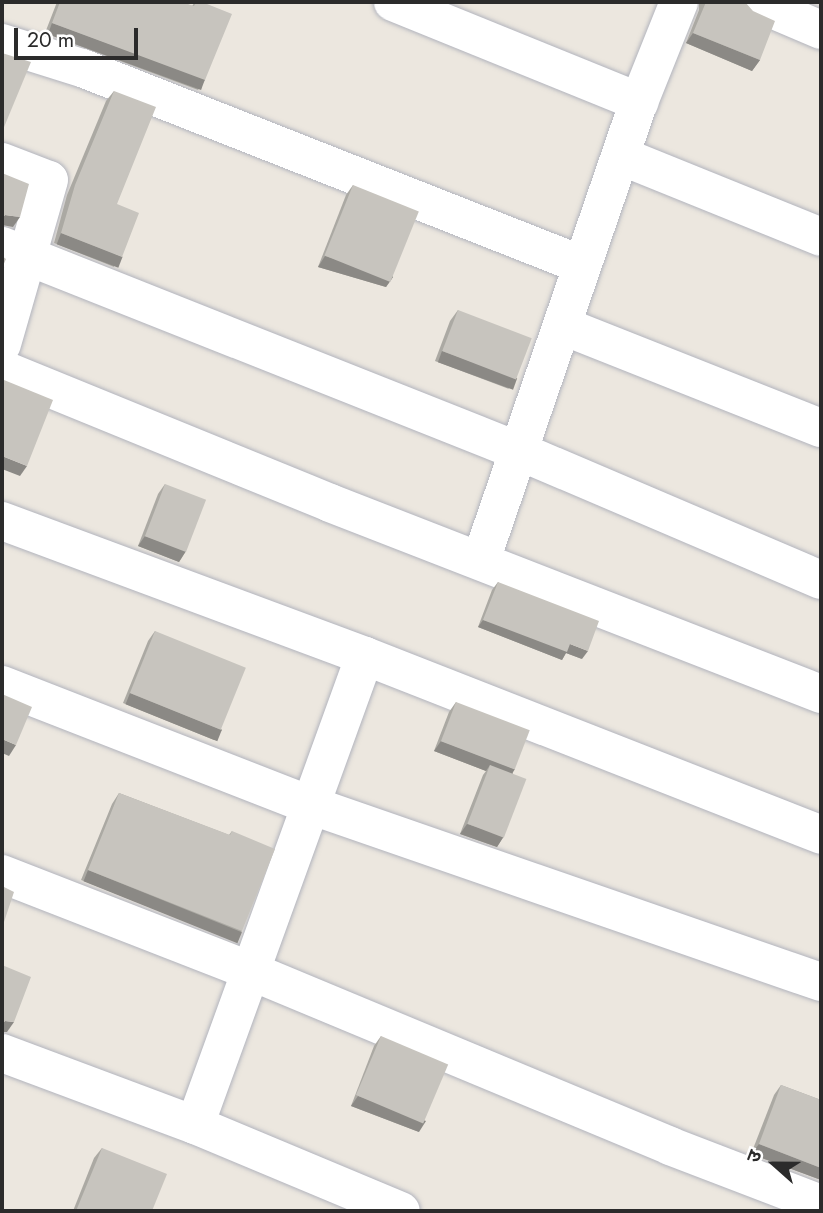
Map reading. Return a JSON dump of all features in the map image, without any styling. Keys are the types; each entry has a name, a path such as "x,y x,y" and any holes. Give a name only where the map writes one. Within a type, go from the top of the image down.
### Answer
{"street":[{"path":"393,2 639,102"},
{"path":"481,560 521,452 639,102 679,2"},
{"path":"755,2 821,30"},
{"path":"2,43 82,68 582,265"},
{"path":"621,156 821,237"},
{"path":"2,162 49,180 15,251 2,344"},
{"path":"15,251 521,452 821,580"},
{"path":"563,326 821,428"},
{"path":"2,369 821,694"},
{"path":"2,521 365,656 821,835"},
{"path":"195,1125 248,970 365,656"},
{"path":"2,685 310,805 821,982"},
{"path":"2,874 248,970 670,1146 821,1205"},
{"path":"2,1053 195,1125 401,1211"}],"building":[{"path":"60,2 181,2 194,6 196,2 202,2 232,14 205,80 52,23"},
{"path":"706,2 745,2 753,11 775,21 760,60 693,33"},
{"path":"2,53 31,62 2,132"},
{"path":"114,91 156,107 117,204 139,213 122,257 61,233 75,185"},
{"path":"2,173 29,184 20,217 5,215 2,218"},
{"path":"353,185 419,212 390,282 325,255"},
{"path":"458,310 532,338 516,379 442,351"},
{"path":"4,380 53,400 27,466 2,456"},
{"path":"165,484 206,500 186,552 145,536"},
{"path":"498,582 599,621 588,651 570,644 567,652 483,620"},
{"path":"155,631 246,668 221,730 130,693"},
{"path":"2,694 32,707 16,745 2,739"},
{"path":"456,702 530,730 515,770 441,741"},
{"path":"490,765 526,779 504,838 467,824"},
{"path":"119,793 230,835 232,831 275,849 242,931 88,870"},
{"path":"2,886 14,892 2,928"},
{"path":"2,965 31,977 14,1022 5,1021 2,1024"},
{"path":"381,1036 448,1065 423,1123 356,1095"},
{"path":"781,1085 821,1100 821,1168 759,1144"},
{"path":"102,1148 167,1174 152,1211 76,1211"}]}
